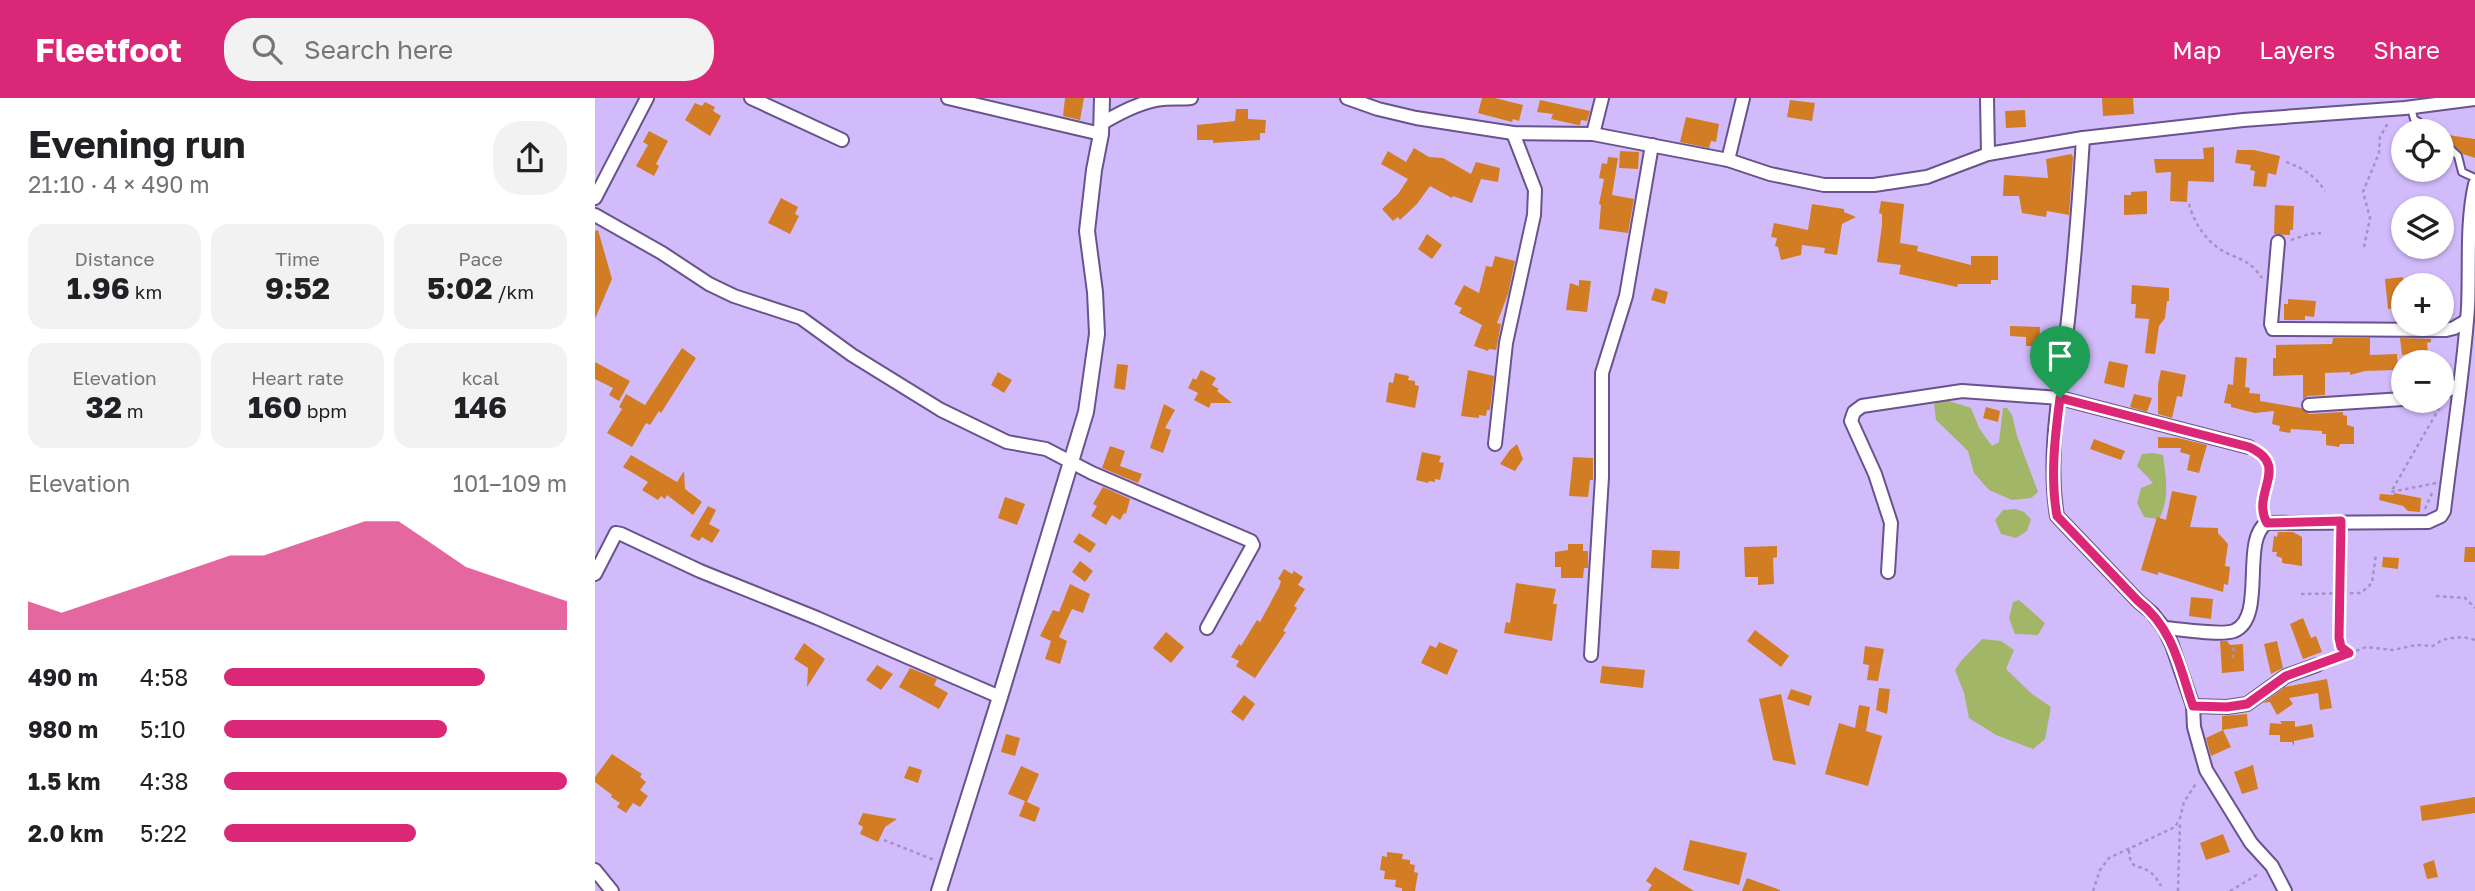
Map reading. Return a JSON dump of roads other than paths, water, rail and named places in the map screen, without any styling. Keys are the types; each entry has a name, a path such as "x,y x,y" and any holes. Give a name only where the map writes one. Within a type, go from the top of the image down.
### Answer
{"street":[{"path":"595,198 647,98"},
{"path":"751,98 842,140"},
{"path":"947,98 1101,129 1125,110 1155,101 1191,98"},
{"path":"939,891 1086,412 1097,334 1087,231 1101,129 1102,98"},
{"path":"1347,98 1416,118 1513,134 1593,134 1728,160 1770,174 1824,185 1874,185 1927,177 1987,154 2083,138 2475,99"},
{"path":"1593,134 1602,98"},
{"path":"1728,160 1743,98"},
{"path":"1987,98 1987,154"},
{"path":"1495,444 1506,343 1534,215 1535,190 1513,134"},
{"path":"2083,138 2077,236 2055,439 2057,516 2138,601 2153,613 2164,628 2193,706 2194,727 2206,770 2251,843 2272,866 2285,891"},
{"path":"1591,655 1602,477 1602,373 1626,296 1653,145"},
{"path":"2164,628 2227,632 2238,629 2251,602 2255,538 2261,526 2267,523 2428,522 2441,516 2444,511 2460,384 2475,184"},
{"path":"595,215 709,284 734,296 801,318 852,355 941,410 1007,442 1047,449 1091,473 1251,541 1253,545 1207,628"},
{"path":"2278,244 2271,324 2273,329 2446,330 2466,321"},
{"path":"2454,387 2460,384"},
{"path":"1888,572 1891,523 1875,474 1851,421 1854,412 1862,406 1962,391 2060,398 2249,447"},
{"path":"2309,404 2391,400"},
{"path":"595,574 616,533 621,534 700,571 1000,697"},
{"path":"2193,706 2227,707 2247,704 2286,676 2317,665"},
{"path":"595,870 612,891"}],"lane":[{"path":"2410,107 2414,119"},
{"path":"2454,152 2458,156 2462,172 2475,178"}]}
